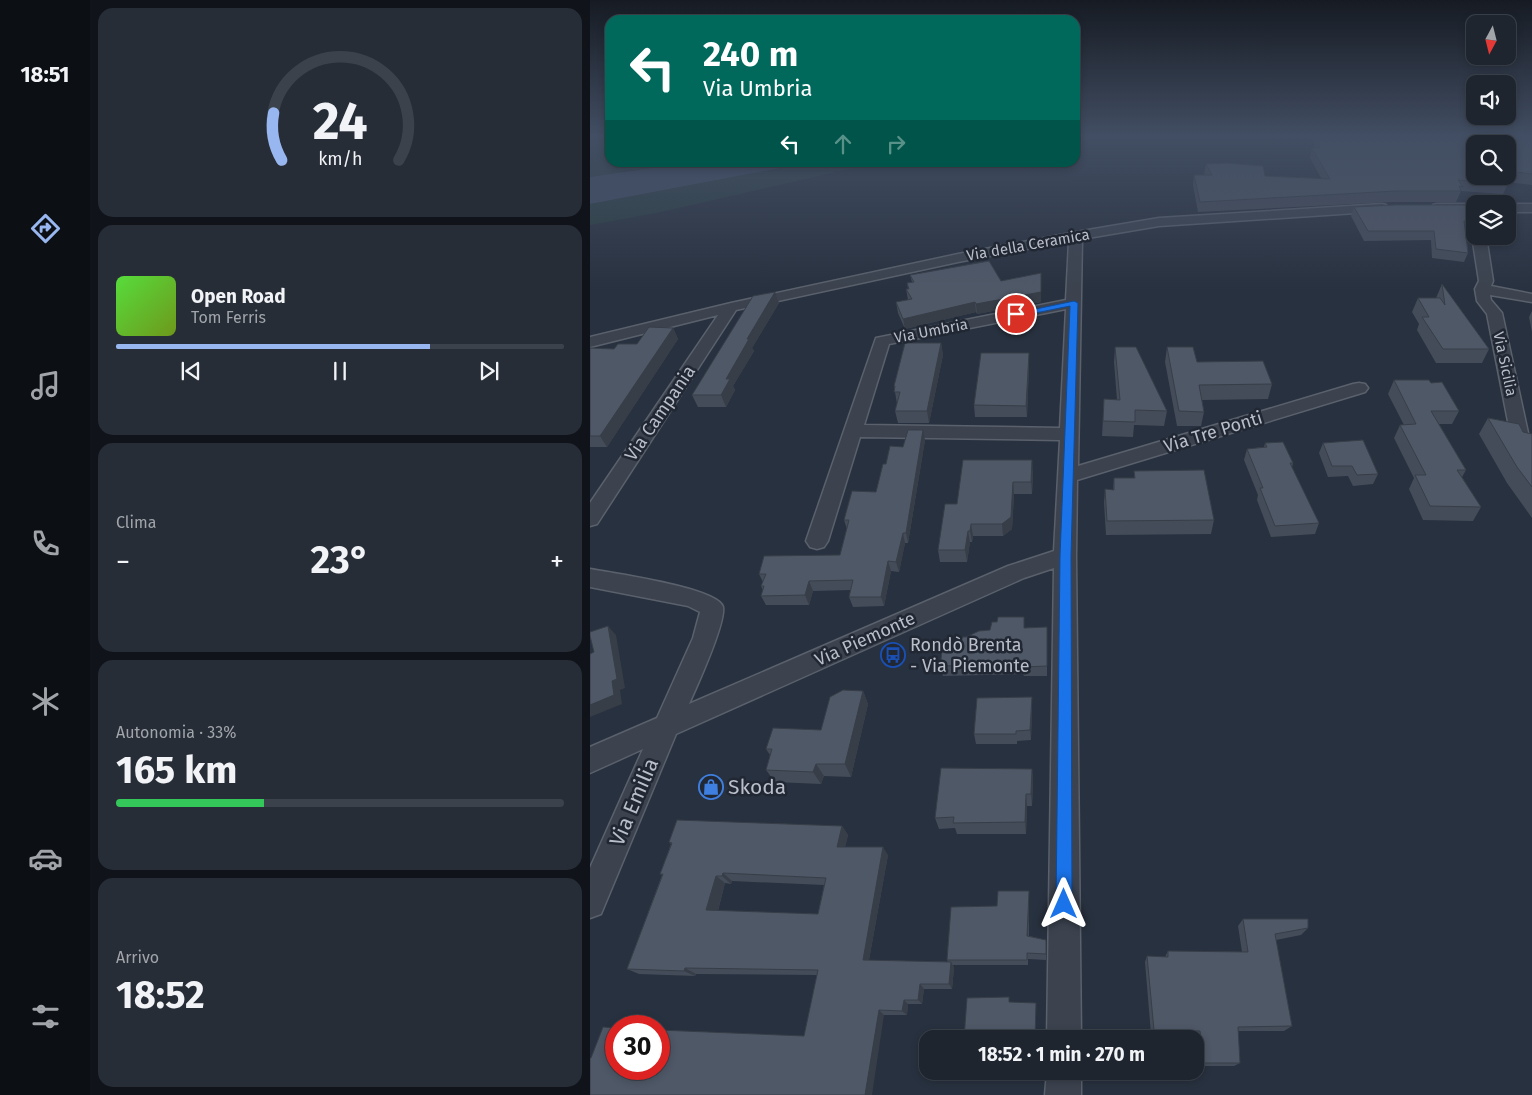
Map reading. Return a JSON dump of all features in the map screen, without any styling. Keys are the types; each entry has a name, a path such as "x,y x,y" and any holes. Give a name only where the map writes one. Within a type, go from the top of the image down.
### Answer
{"street":[{"name":"Via della Ceramica","path":"590,342 731,307 958,258 1159,222 1392,208"},
{"path":"1428,208 1466,210"},
{"path":"1516,208 1532,208"},
{"path":"1064,1030 1065,556 1076,236"},
{"name":"Via Sicilia","path":"1480,245 1486,282 1482,289 1484,301 1494,313 1521,442"},
{"path":"1482,289 1532,298"},
{"name":"Via Umbria","path":"817,542 882,341 1074,303"},
{"name":"Via Campania","path":"590,519 731,307"},
{"name":"Via Tre Ponti","path":"1068,476 1359,388"},
{"path":"853,431 1069,434"},
{"name":"Via Piemonte","path":"590,760 1016,572 1065,556"},
{"name":"Via Emilia","path":"590,578 693,598 712,608 705,638 590,903"},
{"path":"1064,1080 1064,1095"}],"shaded area":[{"path":"674,188 766,188 656,213 590,225 590,204"}],"water":[{"path":"590,188 674,188 590,204"}],"building":[{"path":"1197,188 1460,188 1461,191 1396,191 1200,202"},
{"path":"1465,205 1466,221 1464,221 1468,253 1436,249 1434,231 1368,231 1354,207"},
{"path":"989,261 1001,281 1041,273 1041,292 976,304 975,302 903,319 896,302 912,299 906,289 909,289 907,283 914,282 910,275"},
{"path":"1442,284 1489,349 1443,349 1422,317 1429,317 1418,298 1440,298 1445,305"},
{"path":"775,292 726,379 730,379 721,395 692,395 753,296"},
{"path":"649,327 673,328 600,436 590,436 590,348 614,349 618,344 637,344"},
{"path":"905,343 941,343 927,411 895,411 900,392 894,392 894,386"},
{"path":"1115,347 1136,347 1167,411 1135,410 1135,422 1103,421 1104,399 1120,400"},
{"path":"1167,347 1193,347 1197,362 1263,361 1272,384 1199,385 1204,412 1179,411"},
{"path":"981,353 1029,353 1026,406 974,405"},
{"path":"1394,380 1442,382 1459,411 1431,411 1466,470 1457,470 1481,507 1430,506 1415,475 1426,475 1400,425 1416,424"},
{"path":"1488,418 1519,424 1523,432 1532,434 1532,487 1517,467"},
{"path":"908,430 923,430 906,533 903,533 896,562 888,561 881,597 849,597 853,580 809,581 805,595 761,596 764,586 761,586 766,574 759,574 764,556 840,555 849,520 844,520 852,491 876,492 890,446 903,447"},
{"path":"1363,440 1378,474 1357,475 1352,466 1332,466 1323,443"},
{"path":"1283,442 1293,463 1290,463 1319,523 1275,526 1260,488 1263,488 1247,449 1267,447 1265,443"},
{"path":"963,460 1032,460 1031,482 1013,482 1011,517 1002,524 971,524 965,550 938,550 945,504 957,504"},
{"path":"1204,470 1214,520 1107,521 1105,489 1114,490 1114,478 1135,478 1134,471"},
{"path":"998,617 1024,617 1024,628 1047,627 1047,666 1023,667 1023,664 940,666 943,645 959,644 960,637 966,637 979,631 990,630 992,622 997,622"},
{"path":"608,626 617,679 612,681 614,695 590,705 590,654 594,652 590,632"},
{"path":"843,690 863,691 845,764 816,764 813,772 766,770 772,749 766,749 773,728 821,730 830,697"},
{"path":"1032,697 1030,730 1016,731 1016,734 974,734 977,698"},
{"path":"941,768 1032,769 1031,794 1026,794 1025,822 953,823 954,817 935,818"},
{"path":"677,820 842,826 837,847 883,847 863,960 951,962 949,984 920,984 918,1000 904,1000 902,1011 879,1010 865,1095 590,1095 590,1058 603,1027 605,1027 605,1080 670,1080 670,1030 804,1036 818,970 685,968 684,971 627,969 663,874 660,874 672,843 669,842","holes":["723,873 826,878 818,914 706,910 716,876 722,876"]},
{"path":"998,891 1029,891 1027,936 1046,940 1046,954 1027,953 1027,960 947,960 951,907 997,906"},
{"path":"1243,919 1308,919 1308,928 1275,934 1292,1026 1238,1027 1240,1063 1204,1063 1204,1030 1154,1030 1147,956 1168,957 1168,951 1248,952"},
{"path":"1009,997 1009,1002 1036,1003 1035,1030 965,1030 967,998"}],"place":[{"name":"Rondò Brenta - Via Piemonte","path":"893,655"},
{"name":"Skoda","path":"711,787"}],"route":[{"path":"1016,314 1074,303 1065,556 1064,904"}]}
